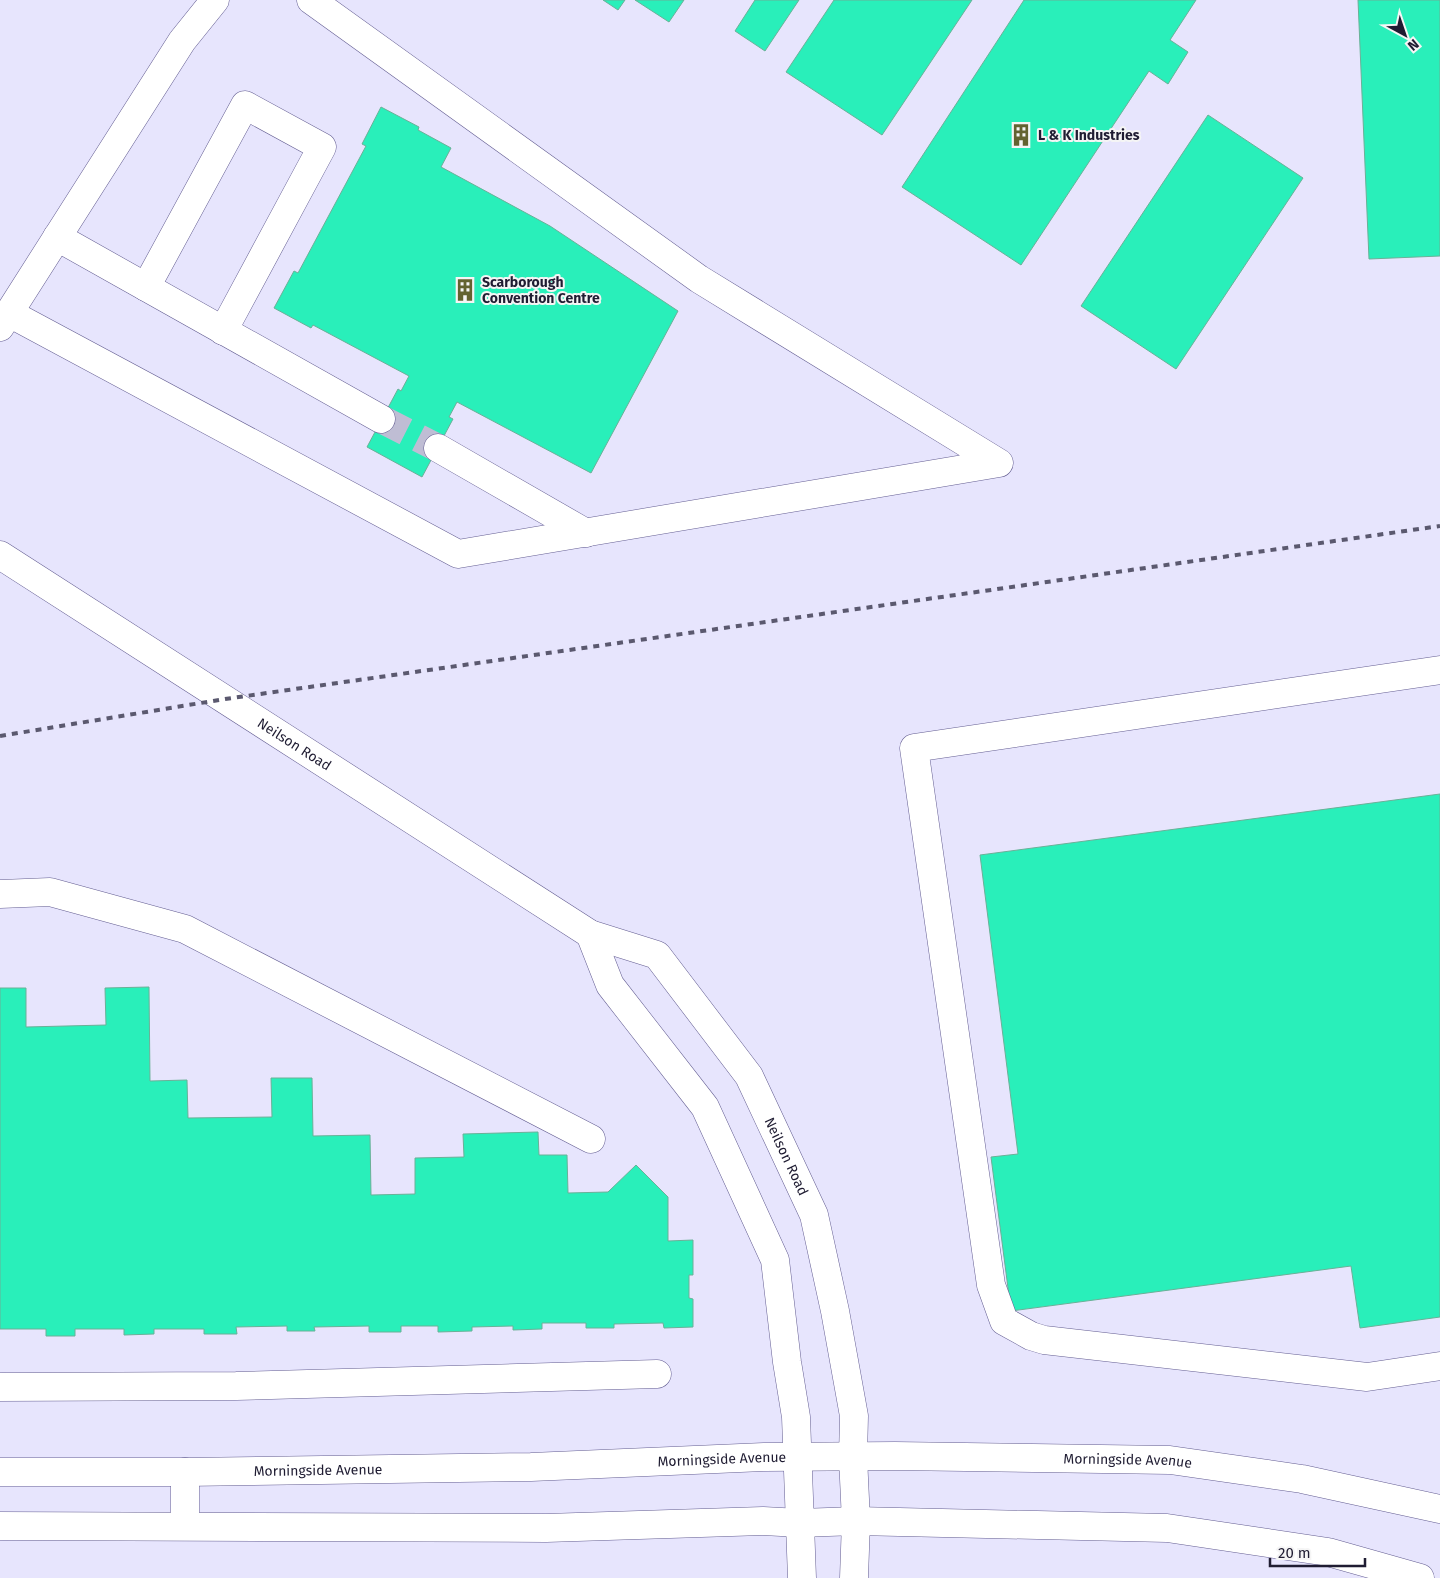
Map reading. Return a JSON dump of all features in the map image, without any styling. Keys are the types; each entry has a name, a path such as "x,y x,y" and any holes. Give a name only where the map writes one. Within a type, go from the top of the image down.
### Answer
{"main road":[{"path":"215,0 182,41 4,320 458,554 999,464 699,279 311,0"},
{"path":"146,287 246,105 322,147 223,331"},
{"path":"57,236 381,419"},
{"path":"438,448 586,532"},
{"name":"Neilson Road","path":"0,555 590,934 657,955 749,1076 814,1215 846,1366 854,1416 853,1457 856,1521 854,1578"},
{"path":"1440,670 914,748 991,1285 1004,1321 1031,1336 1044,1340 1367,1377 1440,1366"},
{"path":"0,894 50,892 185,929 591,1139"},
{"path":"590,934 610,985 705,1107 775,1260 786,1362 796,1417 802,1578"},
{"path":"0,1388 236,1386 657,1374"},
{"name":"Morningside Avenue","path":"0,1472 185,1472 521,1467 764,1457 895,1456 1170,1460 1302,1479 1440,1509"},
{"path":"185,1472 185,1526"},
{"path":"0,1526 546,1528 763,1521 800,1523 856,1521 1167,1528 1328,1552 1420,1578"}],"building":[{"path":"603,0 625,0 618,10"},
{"path":"635,0 684,0 669,22"},
{"path":"755,0 799,0 765,51 735,31"},
{"path":"834,0 972,0 882,135 786,72"},
{"name":"L & K Industries","path":"1024,0 1196,0 1170,40 1188,52 1168,84 1149,71 1021,265 902,187"},
{"path":"1358,0 1440,0 1440,256 1369,259"},
{"name":"Scarborough Convention Centre","path":"381,107 419,127 418,130 451,148 441,167 550,226 678,311 591,473 457,402 449,417 453,419 422,477 367,447 398,389 401,391 409,376 313,325 311,328 274,308 294,271 298,273 366,146 362,144"},
{"path":"1208,115 1303,178 1176,369 1081,306"},
{"path":"1440,794 1440,1317 1360,1328 1351,1266 1011,1311 991,1157 1018,1154 980,855"},
{"path":"149,987 150,1081 187,1080 188,1118 272,1117 271,1078 312,1078 313,1136 370,1135 371,1195 415,1194 415,1158 464,1157 463,1134 538,1132 539,1155 567,1155 568,1193 608,1192 636,1165 668,1197 668,1241 693,1240 693,1275 689,1275 689,1298 693,1299 693,1327 664,1328 663,1323 614,1324 614,1328 586,1328 586,1323 542,1323 542,1329 513,1330 513,1326 472,1327 472,1331 438,1332 438,1326 401,1326 401,1332 369,1332 369,1326 314,1327 315,1331 287,1331 287,1326 236,1327 237,1334 204,1334 204,1329 154,1329 154,1334 124,1335 124,1329 75,1329 75,1336 46,1336 46,1329 0,1329 0,988 26,988 26,1027 106,1025 105,988"}],"tunnel":[{"path":"381,419 438,448"}],"railway":[{"path":"0,736 225,699 1440,526"}],"place":[{"name":"L & K Industries","path":"1021,135"},
{"name":"Scarborough Convention Centre","path":"465,290"}]}
